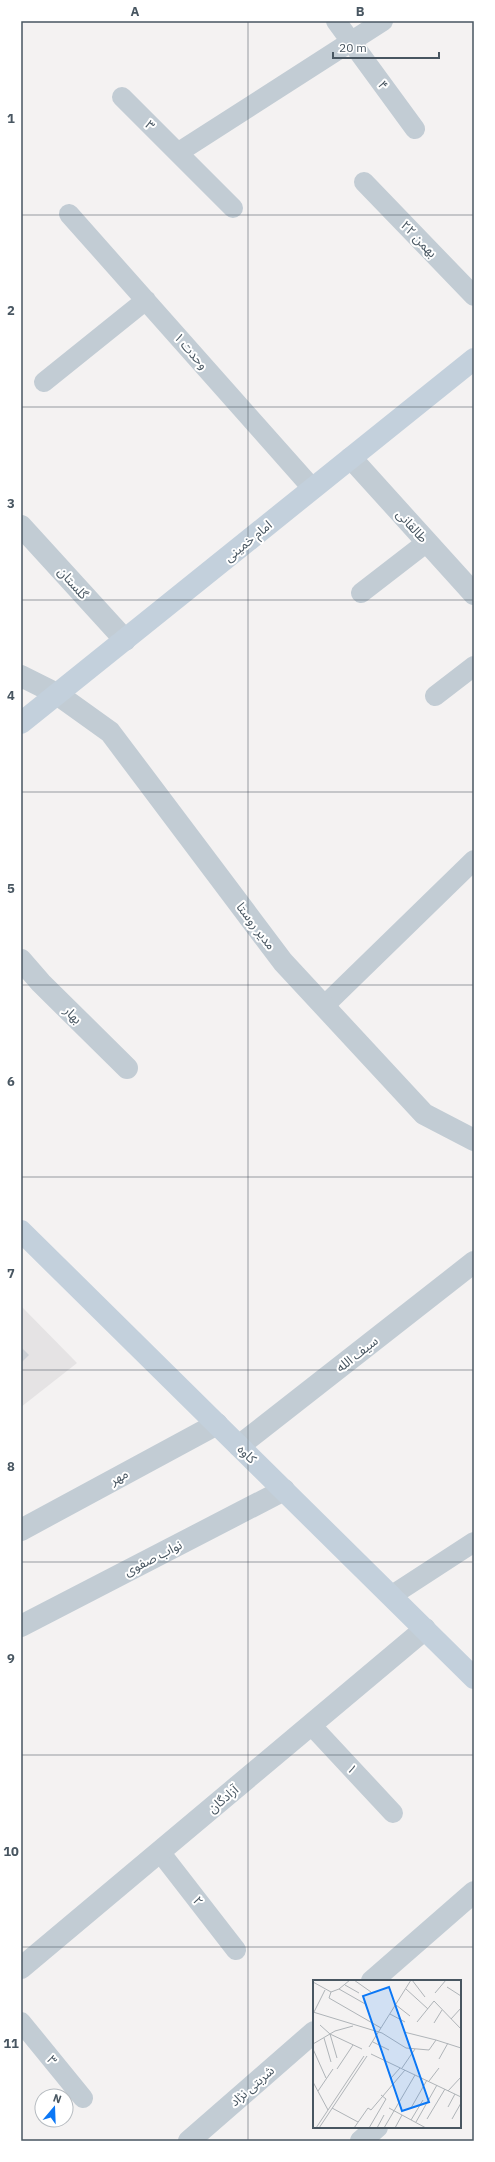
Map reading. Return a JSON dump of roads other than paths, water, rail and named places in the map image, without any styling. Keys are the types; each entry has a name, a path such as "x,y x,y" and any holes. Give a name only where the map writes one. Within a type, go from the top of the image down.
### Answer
{"street":[{"name":"امام خمینی","path":"21,723 474,359"},
{"name":"طالقانی","path":"351,458 474,594"},
{"name":"گلستان","path":"21,526 125,640"},
{"name":"مدیر روستا","path":"21,676 56,694 110,732 283,962 424,1114 474,1140"},
{"name":"بهار","path":"21,960 41,983 127,1068"},
{"name":"کاوه","path":"21,1231 474,1678"},
{"name":"سیف الله","path":"239,1446 474,1262"},
{"name":"مهر","path":"21,1530 217,1424"},
{"name":"نواب صفوی","path":"21,1626 284,1490"},
{"name":"آزادگان","path":"21,1968 425,1629"},
{"path":"373,1980 474,1892"},
{"name":"شربتی نژاد","path":"189,2141 313,2033"},
{"path":"361,2141 376,2128"}],"lane":[{"path":"336,21 351,41"},
{"path":"179,152 383,21"},
{"name":"۴","path":"351,41 415,129"},
{"name":"۳","path":"122,97 179,152 233,208"},
{"name":"۲۲ بهمن","path":"364,182 474,296"},
{"name":"وحدت ۱","path":"69,214 312,489"},
{"path":"44,382 146,300"},
{"path":"361,593 427,542"},
{"path":"435,696 474,666"},
{"path":"324,1006 474,860"},
{"path":"392,1596 474,1542"},
{"name":"۱","path":"311,1725 393,1813"},
{"name":"۲","path":"160,1852 236,1950"},
{"name":"۳","path":"21,2022 83,2098"}]}
